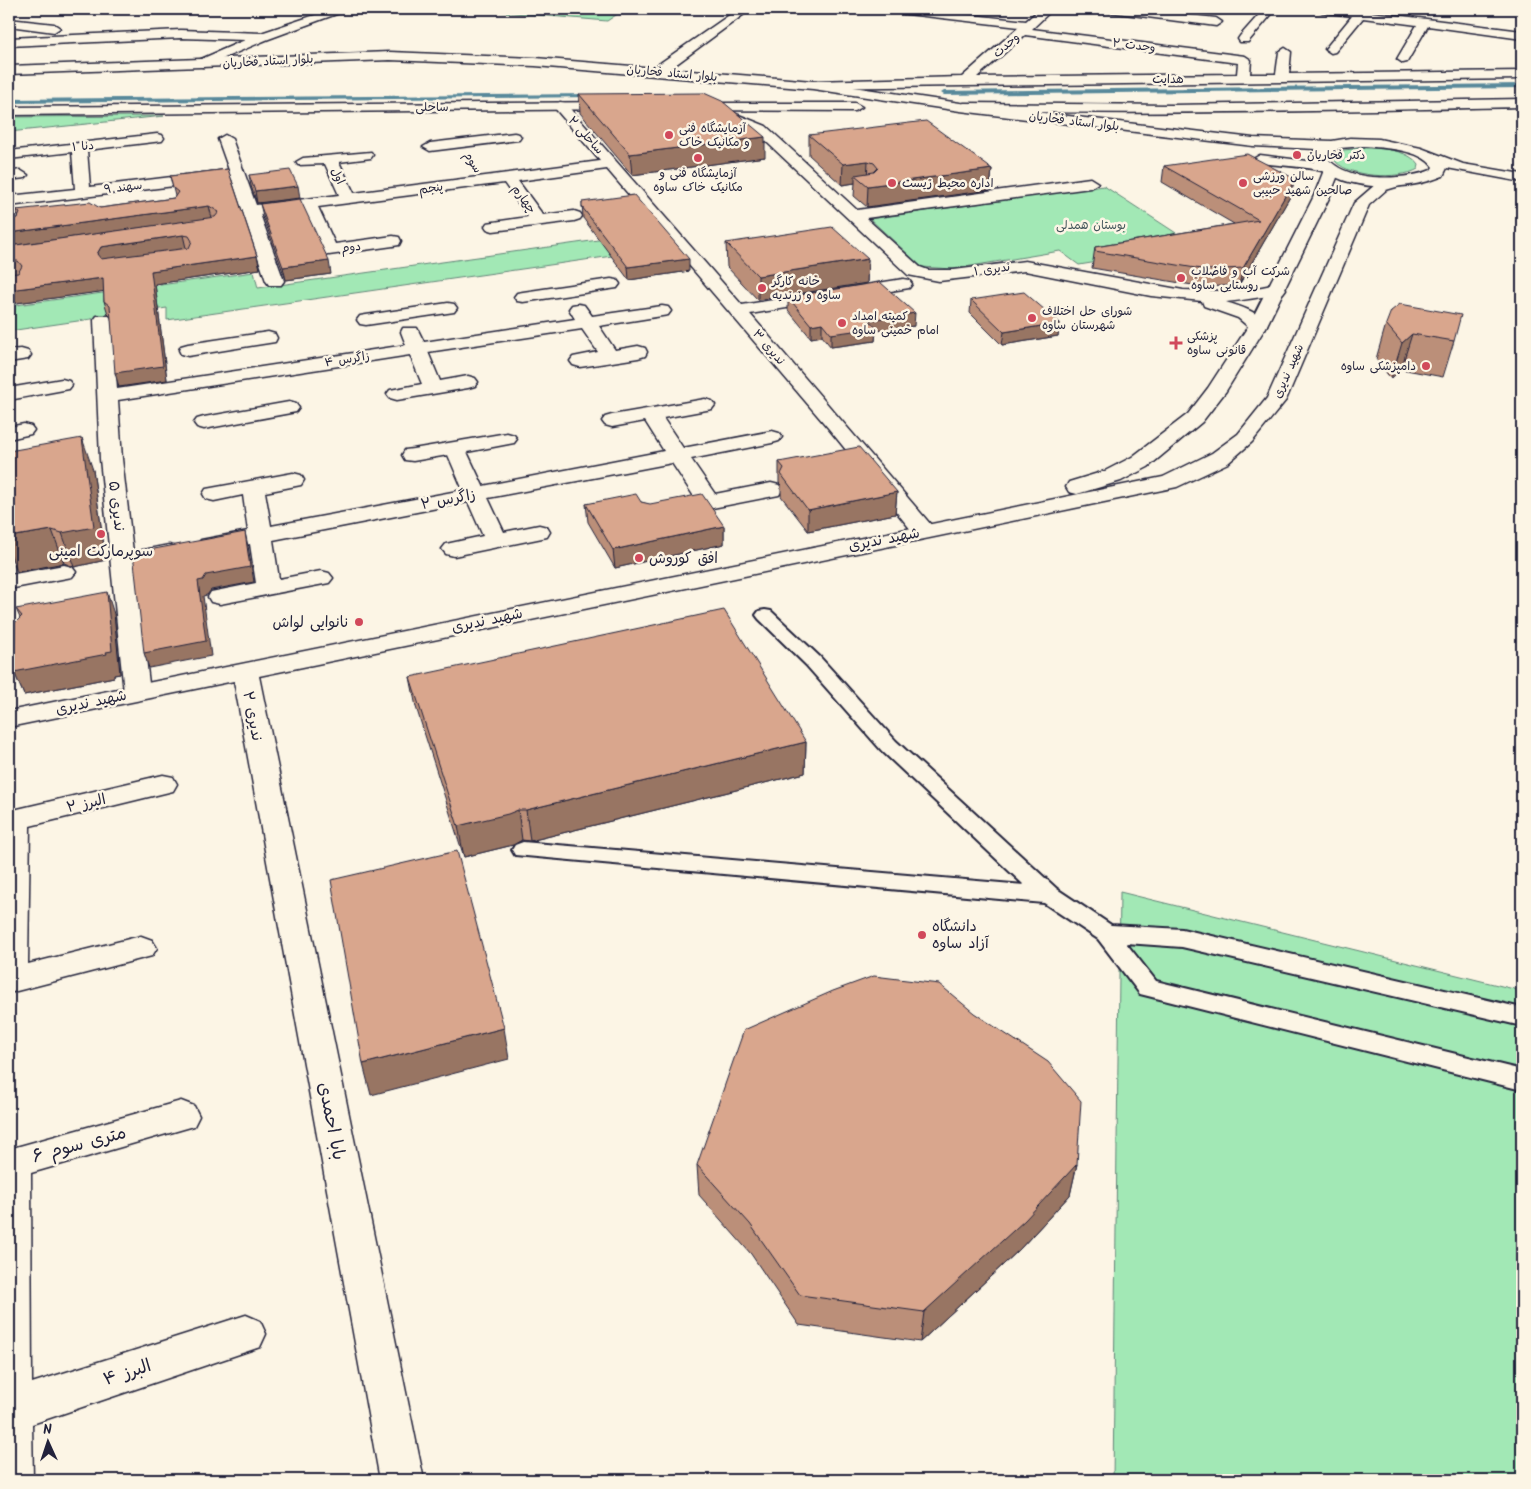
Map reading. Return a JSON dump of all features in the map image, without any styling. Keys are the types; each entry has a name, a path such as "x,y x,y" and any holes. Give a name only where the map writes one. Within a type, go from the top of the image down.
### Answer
{"street":[{"path":"203,63 262,37 344,9"},
{"path":"658,71 745,9"},
{"name":"وحدت ۲","path":"890,9 1245,60 1242,78"},
{"name":"وحدت","path":"965,81 1047,9"},
{"path":"1109,9 1216,22"},
{"path":"1244,39 1270,9"},
{"path":"1322,9 1522,35"},
{"path":"1331,49 1360,14"},
{"path":"1490,30 1499,17"},
{"path":"9,22 122,36"},
{"path":"1403,59 1425,22"},
{"path":"9,42 195,34 262,37"},
{"path":"1282,78 1285,52"},
{"name":"بلوار استاد فخاریان","path":"9,70 357,57 449,58 658,71 813,85 960,107 1254,142 1332,145 1358,142 1389,144 1417,151 1436,161 1472,170 1522,178"},
{"path":"414,70 404,67 403,63 415,59 449,58"},
{"name":"بلوار استاد فخاریان","path":"9,81 366,70"},
{"name":"هدایت","path":"813,85 950,81 1522,75"},
{"name":"بلوار استاد فخاریان","path":"590,80 690,86 872,109"},
{"path":"946,104 916,96 913,90 921,86 950,81"},
{"path":"725,107 746,99 746,96 729,91"},
{"path":"960,107 1065,110 1266,109 1522,103"},
{"name":"ساحلی ۲","path":"560,106 612,164"},
{"name":"ساحلی","path":"9,111 629,106"},
{"path":"678,106 855,107"},
{"name":"ندیری ۱","path":"708,106 761,129 914,271 922,275 950,275 1007,266 1026,266 1154,291 1238,296 1277,289"},
{"path":"761,129 760,120 768,113 778,109 812,107"},
{"name":"بلوار استاد فخاریان","path":"898,112 1042,131"},
{"path":"430,147 514,136"},
{"name":"دنا ۱","path":"9,155 157,138"},
{"path":"226,139 236,174 275,281"},
{"path":"1254,142 1282,150 1284,153 1242,157 1330,169 1362,179 1445,184"},
{"name":"سوم","path":"460,143 485,181"},
{"path":"1330,169 1320,162 1318,155 1322,149 1332,145"},
{"path":"79,146 83,192"},
{"name":"اول","path":"349,199 330,159 366,155"},
{"path":"303,162 330,159"},
{"name":"شهید ندیری","path":"9,719 1169,482 1220,458 1245,438 1276,400 1362,203 1380,186 1430,178 1438,173 1440,167 1436,161"},
{"name":"پنجم","path":"249,211 612,164"},
{"name":"ندیری ۳","path":"612,164 924,531"},
{"name":"شهید ندیری","path":"966,524 1113,476 1140,462 1194,418 1216,391 1258,325 1326,188 1330,169"},
{"name":"سهند ۹","path":"9,201 236,174"},
{"name":"چهارم","path":"508,178 539,220"},
{"path":"854,216 1090,183"},
{"path":"830,192 848,190"},
{"name":"دوم","path":"309,204 329,250 393,241"},
{"path":"492,226 574,216"},
{"path":"523,297 611,284"},
{"path":"738,311 903,284"},
{"path":"566,291 610,356"},
{"path":"1154,291 1234,309 1252,319 1258,325"},
{"path":"366,320 448,308"},
{"name":"زاگرس ۴","path":"107,396 234,397 417,348 662,311"},
{"path":"403,314 433,388"},
{"name":"ندیری ۵","path":"103,320 107,396 101,460 124,561 137,692"},
{"path":"188,350 268,338"},
{"path":"225,344 234,397"},
{"path":"580,361 638,352"},
{"path":"397,394 468,382"},
{"path":"9,394 62,386"},
{"path":"234,397 289,408"},
{"path":"204,422 234,397"},
{"path":"612,421 705,405"},
{"path":"650,414 709,502"},
{"name":"زاگرس ۲","path":"124,561 772,437"},
{"path":"413,455 507,439"},
{"path":"455,448 496,540"},
{"path":"214,494 293,480"},
{"path":"253,487 269,588"},
{"path":"670,509 772,490"},
{"path":"454,549 539,532"},
{"path":"9,582 64,572"},
{"path":"220,597 321,578"},
{"name":"ندیری ۲","path":"245,670 262,762"},
{"name":"بابا احمدی","path":"262,762 402,1480"},
{"name":"البرز ۲","path":"12,820 163,784"},
{"path":"12,820 10,980 141,948"},
{"name":"۶ متری سوم","path":"10,1410 13,1163 181,1116"},
{"name":"البرز ۴","path":"10,1410 246,1334"},
{"path":"10,1410 11,1480"}],"lane":[{"path":"765,615 813,660 889,746 1049,895 1106,933 1148,988 1522,1080"},
{"path":"523,850 1049,895"},
{"path":"1106,933 1182,938 1522,1017"}],"green space":[{"path":"495,9 625,9 607,21 491,11"},
{"path":"164,116 9,132 9,117"},
{"path":"1362,148 1393,150 1401,153 1414,160 1419,165 1418,169 1399,175 1373,175 1348,170 1339,165 1333,158 1334,155 1344,150"},
{"name":"بوستان همدلی","path":"1104,186 1196,246 1079,265 1060,251 953,269 922,267 870,219"},
{"path":"669,230 682,246 167,320 167,308 9,331 9,306 254,272 258,288"},
{"path":"1120,892 1522,991 1522,1480 1113,1480"}],"building":[{"path":"704,93 722,101 765,137 630,154 579,94"},
{"path":"926,121 992,169 868,186 855,175 874,172 878,168 874,163 868,161 843,164 809,135"},
{"path":"1247,154 1295,179 1243,268 1207,270 1095,251 1095,247 1259,220 1164,166"},
{"path":"228,169 257,256 151,271 163,366 115,373 110,306 104,301 103,278 9,290 9,274 18,273 22,266 18,261 9,261 9,246 215,217 219,212 209,206 9,233 9,220 18,218 20,213 16,210 90,202 100,208 174,198 178,192 173,188 170,176","holes":["183,235 189,236 192,241 189,248 101,259 97,254 101,247"]},
{"path":"290,170 298,186 255,191 249,175"},
{"path":"634,195 689,259 628,267 582,207 582,202"},
{"path":"300,199 329,261 283,267 260,204"},
{"path":"832,227 868,259 758,276 726,243"},
{"path":"880,282 915,313 869,320 876,328 831,334 822,323 811,325 788,297"},
{"path":"1024,292 1060,323 1004,332 971,300"},
{"path":"1400,304 1461,315 1454,341 1412,334 1402,343 1386,324 1391,311"},
{"path":"82,438 94,527 62,533 52,530 9,537 9,451"},
{"path":"859,447 897,492 808,510 781,474 784,468 779,462"},
{"path":"636,494 641,502 650,504 702,494 724,526 613,550 586,504"},
{"path":"245,532 250,567 206,575 203,580 198,581 206,641 144,653 133,553"},
{"path":"107,592 112,651 106,652 107,654 14,672 15,623 22,616 16,609"},
{"path":"724,610 806,742 458,826 410,677"},
{"path":"457,851 504,1028 363,1064 331,880"},
{"path":"874,976 939,984 974,1013 1048,1062 1081,1101 1077,1164 1025,1220 924,1312 800,1295 750,1224 697,1165 744,1030 833,991"}],"waterway":[{"path":"944,93 1522,86"},
{"path":"9,101 594,96"}],"place":[{"name":"آزمایشگاه فنی و مکانیک خاک","path":"669,135"},
{"name":"دکتر فخاریان","path":"1297,155"},
{"name":"آزمایشگاه فنی و مکانیک خاک ساوه","path":"698,158"},
{"name":"اداره محیط زیست","path":"892,183"},
{"name":"سالن ورزشی صالحین شهید حبیبی","path":"1243,183"},
{"name":"شرکت آب و فاضلاب روستایی ساوه","path":"1181,278"},
{"name":"خانه کارگر ساوه و زرندیه","path":"762,288"},
{"name":"شورای حل اختلاف شهرستان ساوه","path":"1032,318"},
{"name":"کمیته امداد امام خمینی ساوه","path":"842,323"},
{"name":"پزشکی قانونی ساوه","path":"1176,343"},
{"name":"دامپزشکی ساوه","path":"1426,366"},
{"name":"سوپرمارکت امینی","path":"101,534"},
{"name":"افق کوروش","path":"639,558"},
{"name":"نانوایی لواش","path":"359,622"},
{"name":"دانشگاه آزاد ساوه","path":"922,935"}]}
